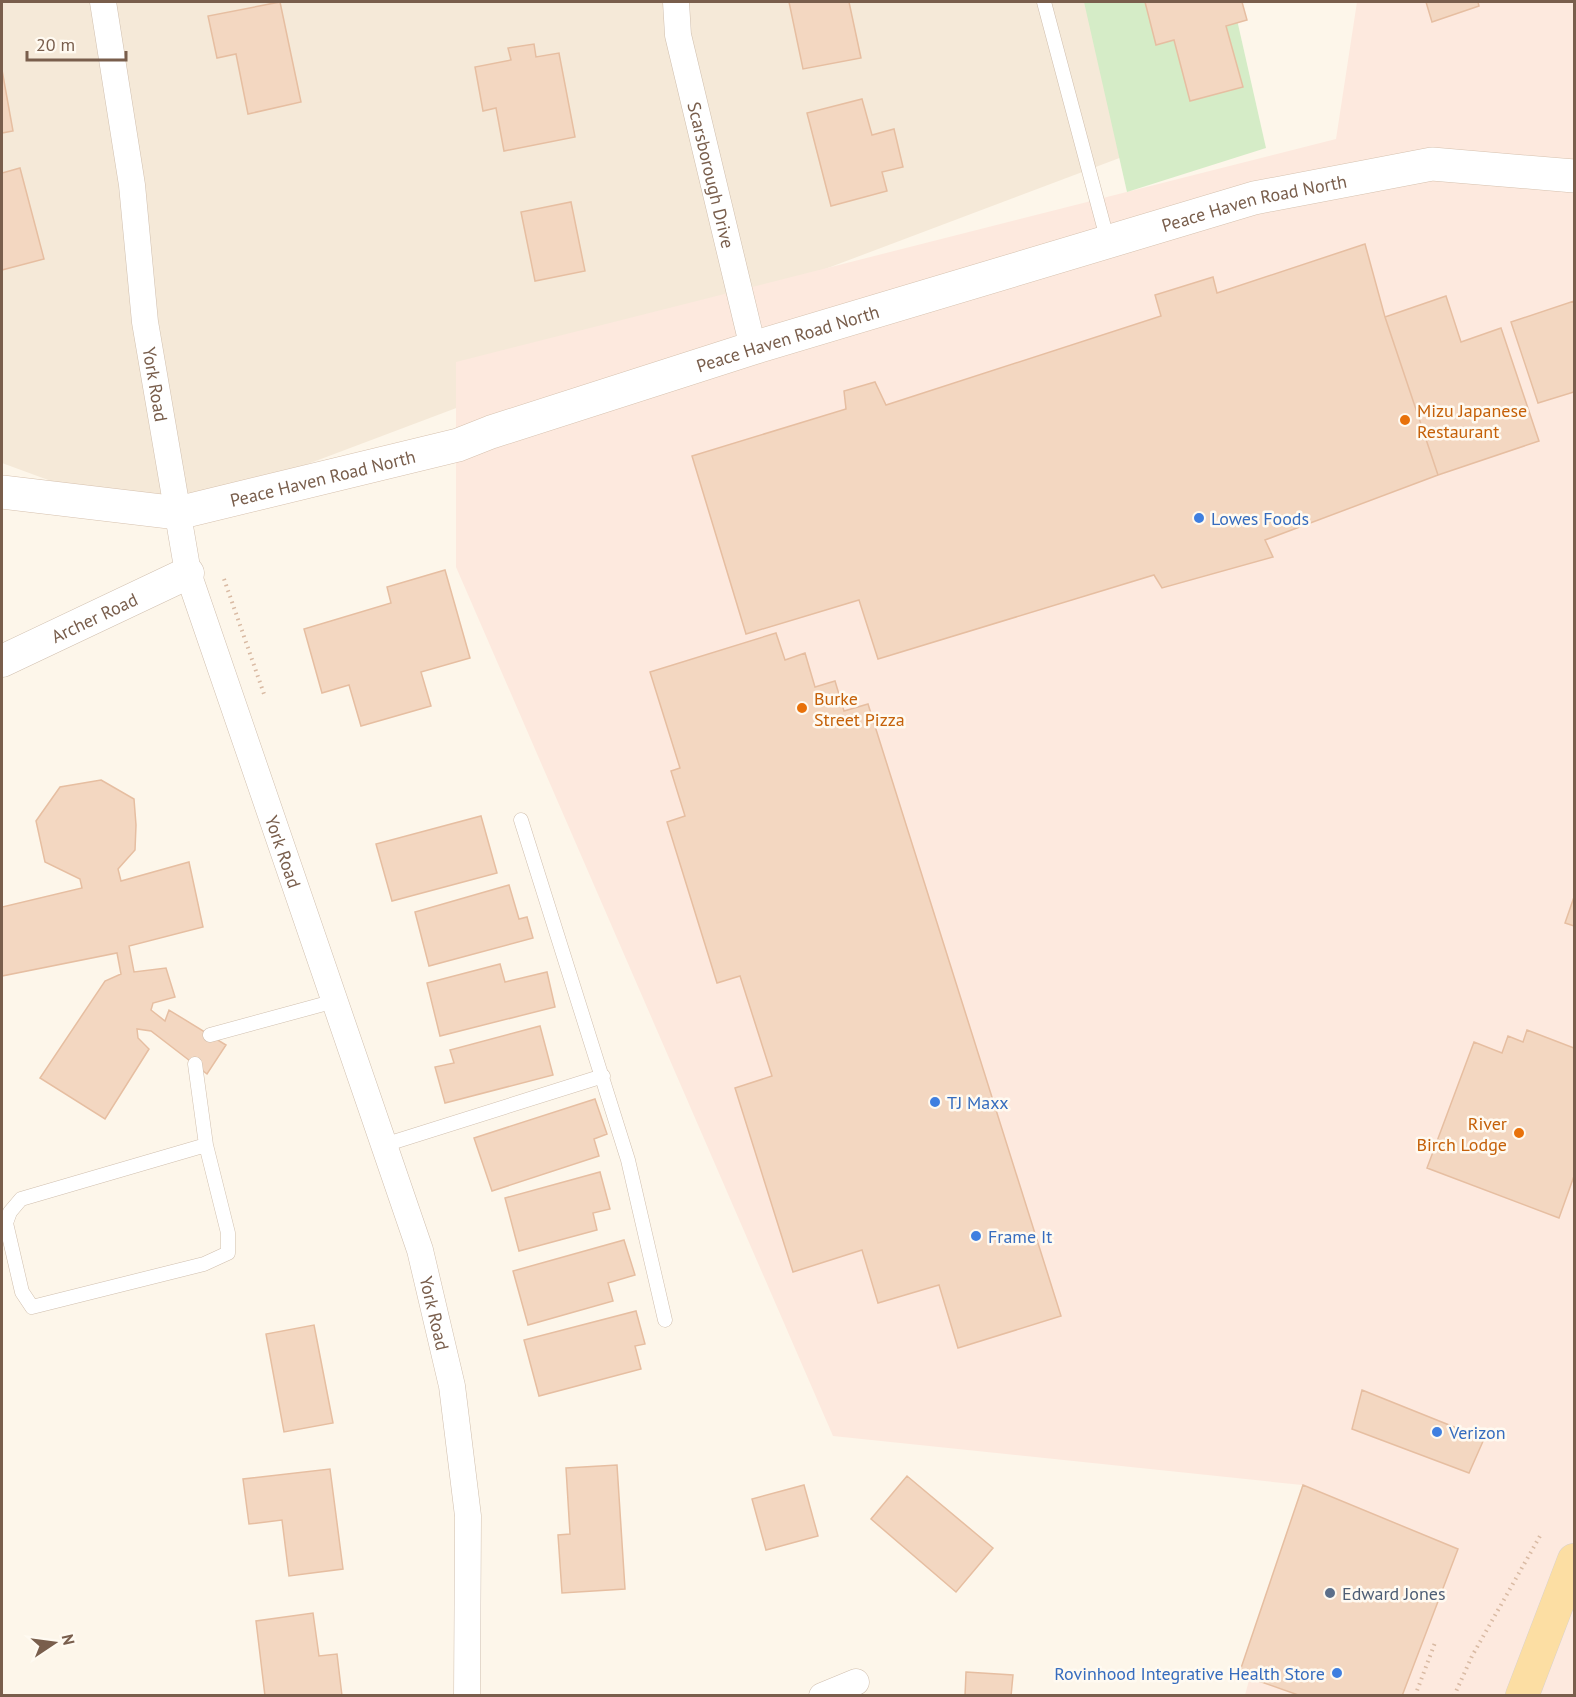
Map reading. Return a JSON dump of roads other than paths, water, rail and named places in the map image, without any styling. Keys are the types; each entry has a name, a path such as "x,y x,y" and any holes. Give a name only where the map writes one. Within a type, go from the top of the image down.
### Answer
{"main road":[{"name":"Peace Haven Road North","path":"2,492 178,513 458,445 491,432 753,348 1254,198 1432,164 1575,176"},
{"path":"1522,1695 1575,1560"}],"street":[{"name":"York Road","path":"103,2 132,185 145,322 188,573 420,1250 452,1386 468,1515 467,1695"},
{"name":"Scarsborough Drive","path":"676,2 678,35 753,348"},
{"name":"Archer Road","path":"2,661 188,573"},
{"path":"822,1695 856,1682"}],"lane":[{"path":"1044,2 1108,242"},
{"path":"521,820 628,1160 665,1320"},
{"path":"210,1035 335,1001"},
{"path":"195,1064 206,1145 228,1233 228,1253 204,1264 32,1307 22,1292 6,1223 10,1212 21,1199 206,1145"},
{"path":"384,1145 603,1076"}],"place":[{"name":"Mizu Japanese Restaurant","path":"1405,420"},
{"name":"Lowes Foods","path":"1199,518"},
{"name":"Burke Street Pizza","path":"802,708"},
{"name":"TJ Maxx","path":"935,1102"},
{"name":"River Birch Lodge","path":"1519,1133"},
{"name":"Frame It","path":"976,1236"},
{"name":"Verizon","path":"1437,1432"},
{"name":"Edward Jones","path":"1330,1593"},
{"name":"Rovinhood Integrative Health Store","path":"1337,1673"}]}
